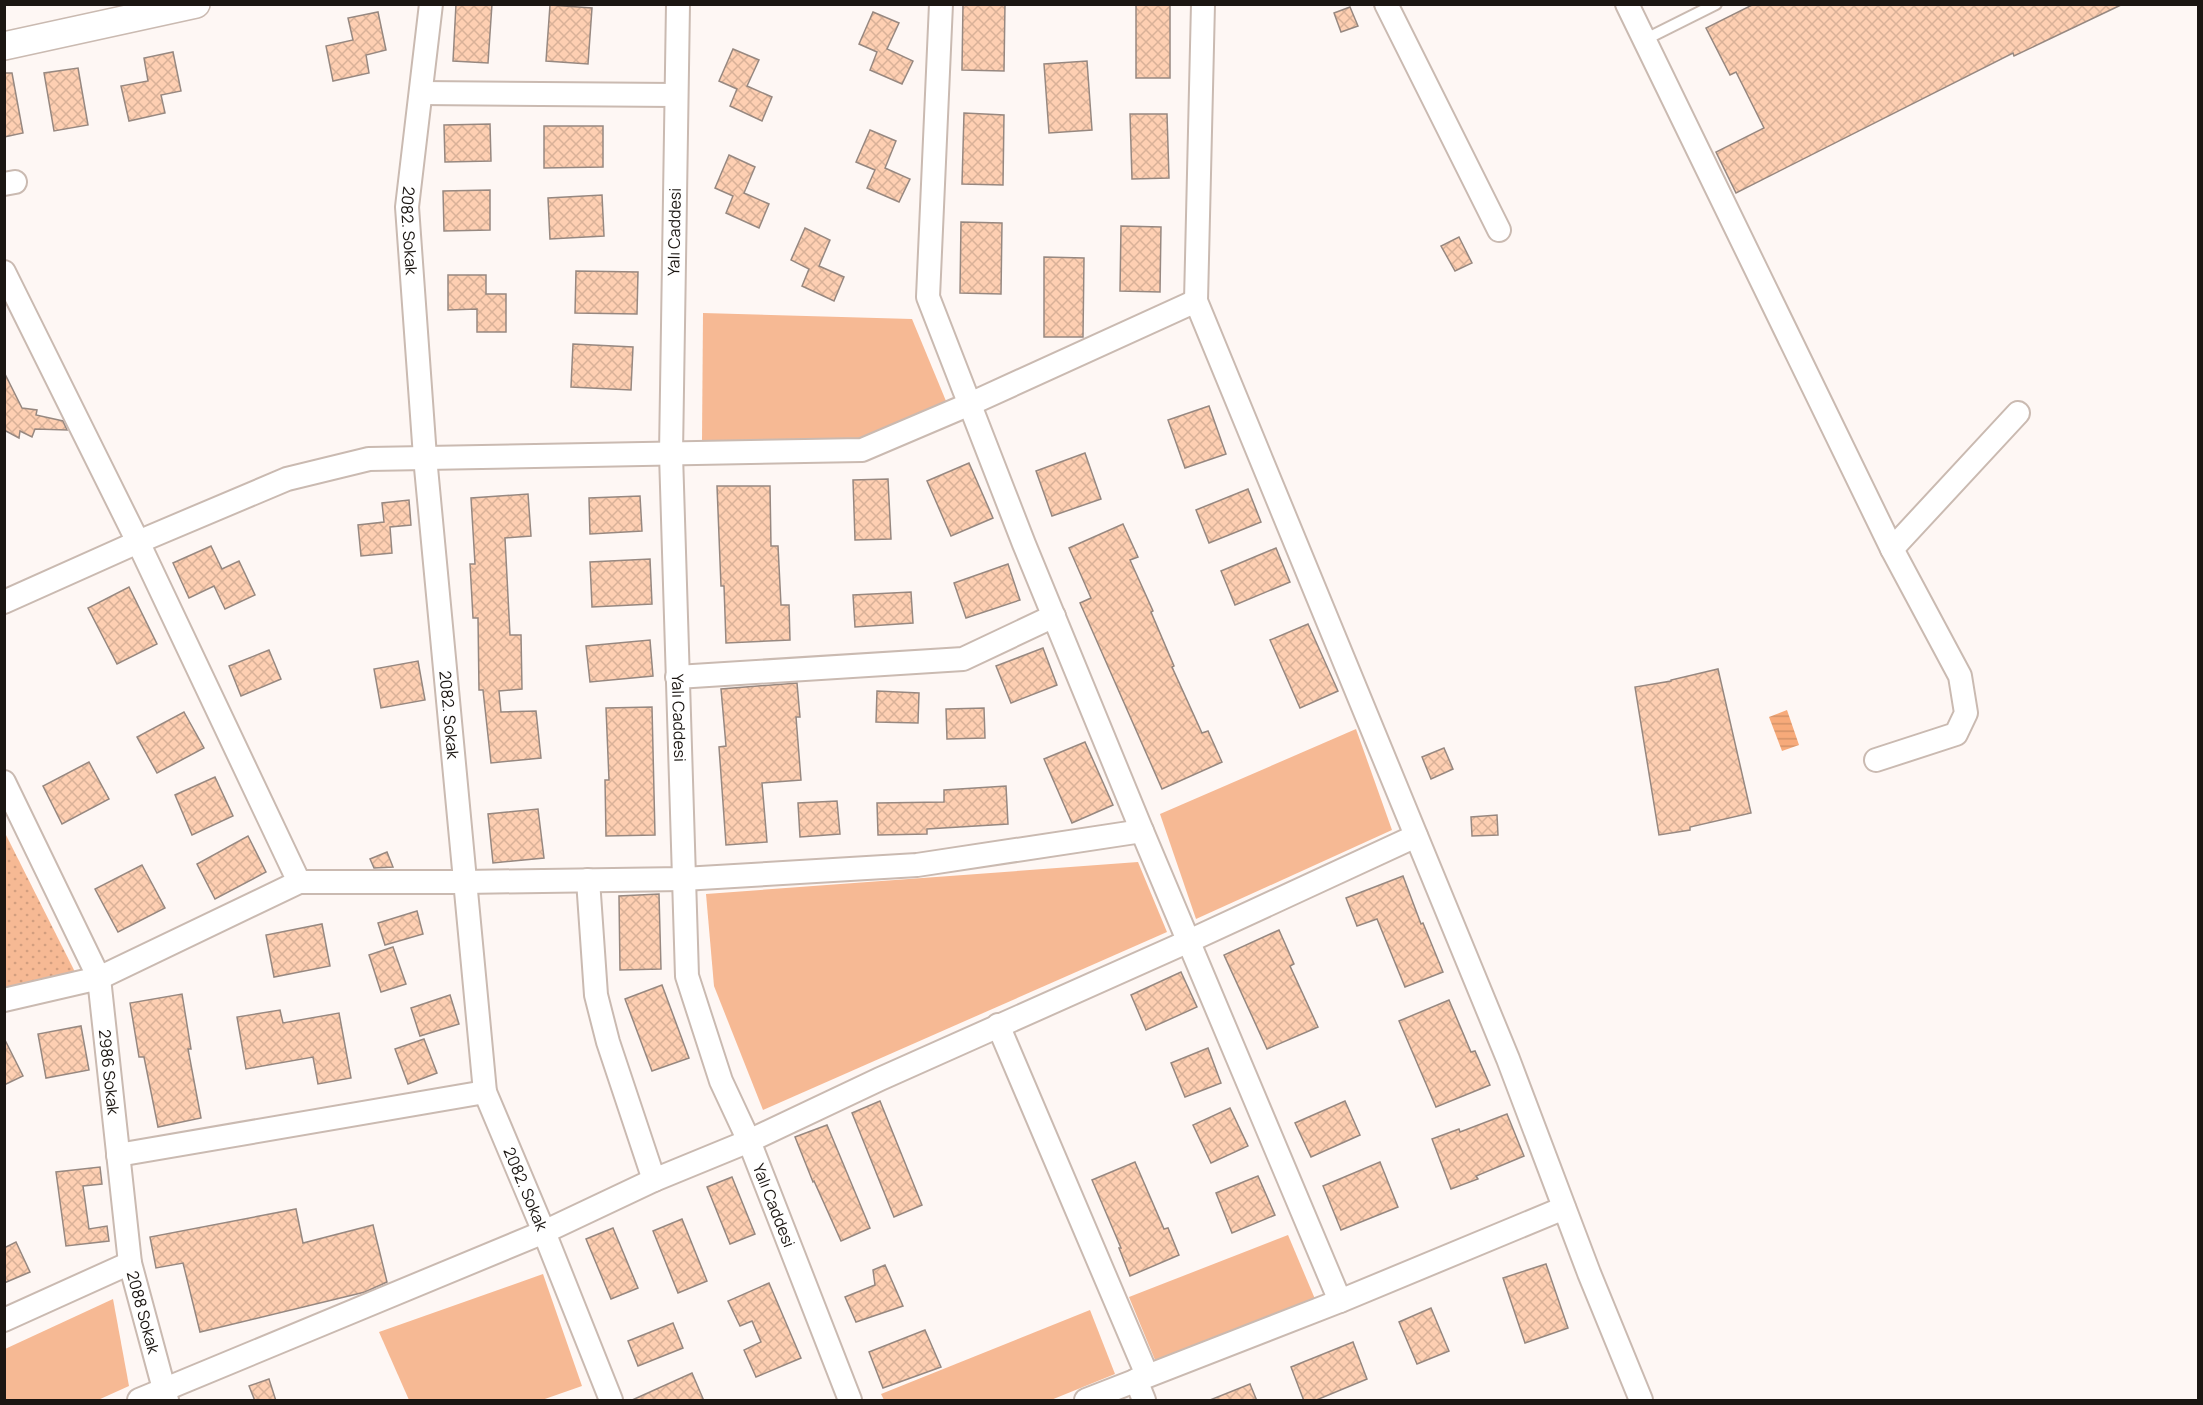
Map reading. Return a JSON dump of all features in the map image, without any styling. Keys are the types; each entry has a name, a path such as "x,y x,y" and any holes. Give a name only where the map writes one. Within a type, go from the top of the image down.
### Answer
{"street":[{"path":"4,46 196,4"},
{"name":"2082. Sokak","path":"431,4 407,207 425,457 485,1092 544,1232 608,1400"},
{"name":"Yalı Caddesi","path":"678,4 671,454 687,976 721,1082 749,1141 850,1401"},
{"path":"941,4 928,297 1142,831 1340,1301"},
{"path":"1203,4 1196,301 1508,1059 1564,1208 1641,1401"},
{"path":"1386,4 1499,230"},
{"path":"1627,4 1892,549 1960,676 1966,713 1956,734 1876,760"},
{"path":"421,93 676,95"},
{"path":"4,272 138,542 299,882"},
{"path":"4,602 287,479 369,459 862,450 970,404 1196,301"},
{"path":"1892,549 2018,413"},
{"path":"677,677 963,659 1054,616"},
{"name":"2986 Sokak","path":"4,782 99,978 130,1263"},
{"path":"4,1000 99,978 299,882 684,879 916,865 1142,831"},
{"path":"139,1401 165,1395 544,1232 654,1180 749,1141 998,1025 1416,836"},
{"path":"588,880 596,995 608,1042 654,1180"},
{"path":"998,1025 1142,1385"},
{"path":"118,1155 485,1092"},
{"path":"1086,1401 1142,1385 1564,1208"},
{"name":"2088 Sokak","path":"4,1320 130,1263 165,1395"}],"lane":[{"path":"1644,40 1716,4"}],"shaded area":[{"path":"703,313 912,319 946,401 860,440 702,440"},
{"path":"1787,710 1799,745 1782,751 1769,717"},
{"path":"1356,729 1392,830 1196,919 1160,814"},
{"path":"5,833 75,972 5,988"},
{"path":"1138,862 1167,932 763,1110 714,986 706,894"},
{"path":"1288,1235 1315,1299 1155,1360 1129,1297"},
{"path":"543,1274 582,1386 542,1400 409,1400 379,1332"},
{"path":"113,1299 129,1386 98,1400 5,1400 5,1349"},
{"path":"1090,1310 1115,1374 1051,1400 884,1400 881,1394"}],"building":[{"path":"456,4 492,4 488,63 453,61"},
{"path":"963,4 1005,4 1004,71 962,70"},
{"path":"1136,4 1170,4 1170,78 1136,78"},
{"path":"1754,4 2123,4 2014,56 2013,53 1736,193 1716,152 1764,128 1736,72 1730,75 1706,28"},
{"path":"550,5 592,8 588,64 546,61"},
{"path":"1350,7 1358,26 1341,32 1334,13"},
{"path":"378,12 386,50 366,55 369,73 333,81 326,46 353,40 348,18"},
{"path":"873,12 899,23 887,49 913,61 902,84 870,70 877,52 859,44"},
{"path":"733,49 759,60 747,86 772,97 762,121 730,106 737,89 719,81"},
{"path":"173,52 181,91 161,95 165,113 129,121 121,86 148,81 144,58"},
{"path":"1087,61 1092,130 1049,133 1044,64"},
{"path":"78,68 88,125 54,131 44,73"},
{"path":"4,73 12,73 23,133 4,137"},
{"path":"964,113 1004,115 1003,185 962,184"},
{"path":"1130,114 1167,114 1169,178 1132,179"},
{"path":"490,124 491,161 445,162 444,125"},
{"path":"544,126 603,126 603,167 544,168"},
{"path":"870,130 896,141 885,168 910,179 899,202 867,188 875,170 856,162"},
{"path":"729,155 755,167 744,193 769,204 759,228 726,213 733,196 715,188"},
{"path":"490,190 490,230 444,231 443,191"},
{"path":"602,195 604,236 550,239 548,198"},
{"path":"961,222 1002,223 1001,294 960,293"},
{"path":"1121,226 1161,227 1160,292 1120,291"},
{"path":"805,228 830,240 819,266 844,277 834,301 802,286 809,269 791,260"},
{"path":"1459,237 1472,263 1455,271 1441,246"},
{"path":"1044,257 1084,258 1083,337 1044,337"},
{"path":"576,271 638,272 637,314 575,313"},
{"path":"448,275 486,275 486,294 506,294 506,332 477,332 477,309 448,310"},
{"path":"573,344 633,347 631,390 571,387"},
{"path":"4,372 22,408 37,410 36,415 63,421 67,430 35,429 32,437 20,431 19,438 4,430"},
{"path":"1209,406 1226,454 1185,468 1168,420"},
{"path":"1085,453 1101,499 1052,516 1036,471"},
{"path":"969,463 993,518 951,536 927,481"},
{"path":"888,479 891,539 855,540 853,480"},
{"path":"717,486 770,486 771,546 778,546 781,605 789,605 790,640 726,643"},
{"path":"1248,489 1261,522 1209,543 1196,510"},
{"path":"528,494 531,536 505,538 510,635 521,635 522,689 499,691 501,712 536,711 541,758 491,763 483,690 479,690 478,618 473,618 470,564 475,564 471,498"},
{"path":"640,496 642,531 590,534 589,498"},
{"path":"409,500 411,525 390,527 392,553 361,556 358,525 384,522 382,503"},
{"path":"1123,524 1138,557 1130,560 1153,611 1151,612 1174,666 1172,667 1202,733 1208,731 1222,762 1162,789 1080,603 1091,598 1069,548"},
{"path":"211,546 222,569 239,561 255,595 225,609 214,586 189,598 173,563"},
{"path":"1276,548 1290,582 1235,605 1221,571"},
{"path":"650,559 652,604 592,607 590,562"},
{"path":"1008,564 1020,600 966,618 954,583"},
{"path":"129,587 157,644 117,664 88,608"},
{"path":"911,592 913,623 855,627 853,595"},
{"path":"1308,624 1338,691 1300,708 1270,640"},
{"path":"650,640 653,676 590,682 586,646"},
{"path":"1043,648 1057,685 1011,703 996,666"},
{"path":"269,650 281,679 241,696 229,666"},
{"path":"418,661 425,700 381,708 374,669"},
{"path":"1718,669 1751,813 1690,827 1690,830 1659,835 1635,687"},
{"path":"797,683 800,717 796,717 801,780 762,783 767,842 726,845 719,747 726,746 721,689"},
{"path":"877,691 919,693 918,723 876,722"},
{"path":"652,707 655,835 606,836 605,780 609,780 606,708"},
{"path":"984,708 985,738 947,739 946,709"},
{"path":"184,712 204,748 157,773 137,737"},
{"path":"1085,742 1113,805 1072,823 1044,759"},
{"path":"1444,748 1453,769 1431,779 1422,757"},
{"path":"89,762 109,799 62,824 43,786"},
{"path":"215,777 233,816 192,835 175,795"},
{"path":"1006,786 1008,824 927,829 927,834 878,835 877,803 944,802 944,790"},
{"path":"837,801 840,834 800,837 798,803"},
{"path":"538,809 544,858 493,863 488,814"},
{"path":"1497,815 1498,835 1472,836 1471,817"},
{"path":"248,836 266,872 215,899 197,864"},
{"path":"387,852 393,867 374,868 370,859"},
{"path":"142,865 165,908 118,932 95,889"},
{"path":"1403,876 1421,924 1423,923 1443,972 1405,987 1377,919 1357,926 1346,898"},
{"path":"659,894 661,969 620,970 619,896"},
{"path":"417,911 423,934 385,945 378,923"},
{"path":"322,924 330,966 274,977 266,935"},
{"path":"1279,930 1294,964 1290,966 1318,1027 1267,1049 1224,955"},
{"path":"393,947 406,984 381,992 369,955"},
{"path":"1181,972 1197,1007 1146,1030 1131,995"},
{"path":"662,985 689,1058 652,1071 625,999"},
{"path":"182,994 191,1049 188,1049 201,1118 158,1127 144,1057 139,1057 130,1003"},
{"path":"450,995 459,1024 420,1036 411,1008"},
{"path":"1449,1000 1471,1052 1475,1051 1490,1085 1436,1107 1399,1021"},
{"path":"280,1010 283,1023 339,1013 351,1078 318,1084 313,1057 246,1069 237,1017"},
{"path":"81,1026 89,1070 46,1078 38,1034"},
{"path":"4,1038 23,1076 4,1085"},
{"path":"424,1039 437,1073 408,1084 395,1049"},
{"path":"1208,1048 1221,1083 1185,1097 1171,1063"},
{"path":"880,1101 922,1205 894,1217 852,1113"},
{"path":"1345,1101 1360,1135 1311,1157 1295,1123"},
{"path":"1230,1108 1248,1146 1211,1163 1193,1125"},
{"path":"1507,1114 1524,1156 1476,1176 1478,1179 1451,1189 1432,1139 1459,1129 1460,1132"},
{"path":"827,1125 870,1228 841,1241 795,1137"},
{"path":"1135,1162 1164,1229 1168,1228 1179,1255 1130,1276 1119,1248 1121,1248 1092,1180"},
{"path":"1380,1162 1398,1207 1341,1230 1323,1186"},
{"path":"100,1167 102,1184 83,1186 89,1229 107,1226 109,1241 66,1246 56,1172"},
{"path":"1258,1176 1275,1215 1232,1233 1216,1193"},
{"path":"732,1177 755,1234 730,1244 707,1187"},
{"path":"296,1209 303,1243 373,1225 387,1282 365,1292 200,1332 183,1263 156,1268 150,1237"},
{"path":"682,1219 707,1281 678,1293 653,1231"},
{"path":"613,1228 638,1288 611,1299 586,1239"},
{"path":"16,1242 30,1272 4,1283 4,1248"},
{"path":"1546,1264 1568,1328 1525,1343 1503,1278"},
{"path":"885,1265 903,1306 856,1322 845,1297 875,1285 873,1270"},
{"path":"769,1283 801,1358 756,1377 744,1350 761,1342 752,1321 740,1326 728,1301"},
{"path":"1431,1308 1449,1351 1417,1364 1399,1322"},
{"path":"673,1323 683,1348 638,1366 628,1341"},
{"path":"925,1330 941,1367 883,1388 869,1352"},
{"path":"1353,1342 1367,1379 1314,1401 1304,1401 1291,1367"},
{"path":"692,1373 704,1401 630,1401"},
{"path":"269,1379 276,1401 255,1401 249,1386"},
{"path":"1250,1384 1257,1401 1210,1401 1210,1400"}]}
